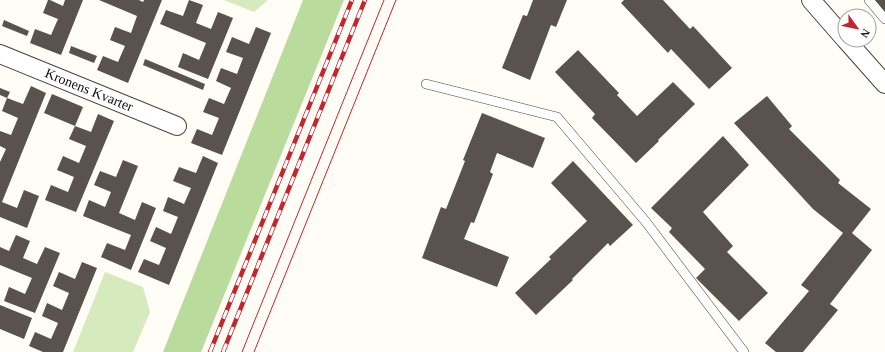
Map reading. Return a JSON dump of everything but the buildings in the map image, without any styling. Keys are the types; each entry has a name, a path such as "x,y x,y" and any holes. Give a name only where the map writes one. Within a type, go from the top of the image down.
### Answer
{"street":[{"path":"811,0 837,29"},
{"path":"854,48 885,84"},
{"name":"Kronens Kvarter","path":"0,54 177,126"}],"lane":[{"path":"869,0 885,19"},
{"path":"426,84 557,117 646,222 744,352"}],"green space":[{"path":"224,0 268,0 254,12"},
{"path":"303,0 344,0 201,352 163,352"},
{"path":"105,272 143,287 150,312 133,352 73,352"}],"tram line":[{"path":"242,352 384,0"},
{"path":"254,352 396,0"}],"railway":[{"path":"210,352 352,0"},
{"path":"223,352 365,0"}]}
